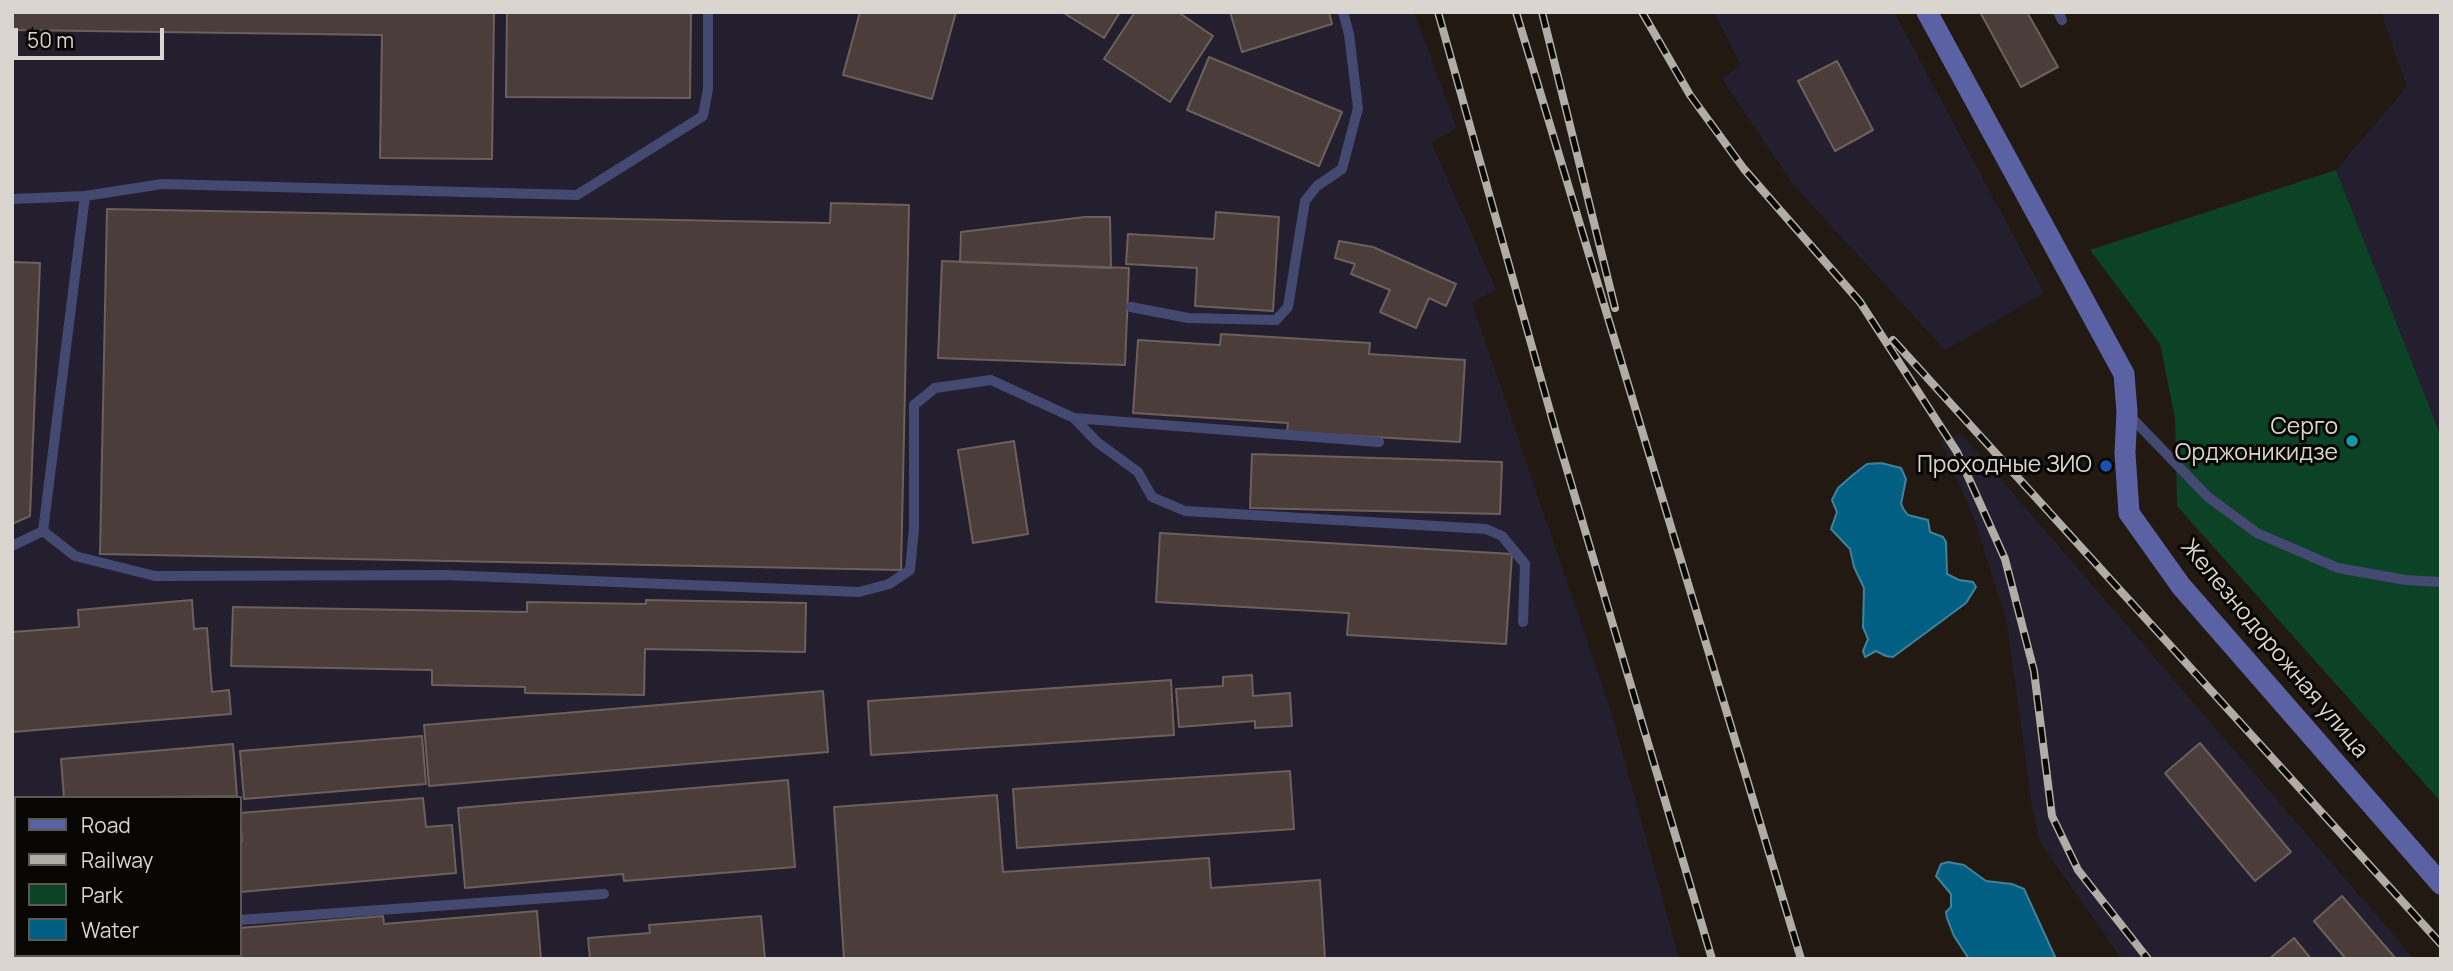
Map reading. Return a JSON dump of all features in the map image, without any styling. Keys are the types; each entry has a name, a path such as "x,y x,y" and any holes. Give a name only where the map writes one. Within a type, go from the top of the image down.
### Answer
{"street":[{"name":"Железнодорожная улица","path":"1927,12 2124,374 2129,513 2181,586 2441,884"}],"lane":[{"path":"12,199 85,196 162,184 578,195 703,117 708,89 708,12"},
{"path":"1131,307 1188,318 1276,320 1288,306 1305,201 1317,186 1342,170 1358,108 1349,34 1343,12"},
{"path":"43,531 85,196"},
{"path":"43,531 75,556 155,576 446,575 859,592 889,584 910,570 914,528 914,405 935,388 991,380 1074,418 1379,442"},
{"path":"2127,412 2208,497 2257,533 2338,568 2406,580 2441,582"},
{"path":"1074,418 1097,442 1138,472 1152,498 1185,511 1486,529 1502,536 1525,564 1523,622"},
{"path":"12,546 43,531"},
{"path":"242,919 604,894"}],"shaded area":[{"path":"12,12 1414,12 1457,128 1431,142 1496,289 1472,303 1611,711 1679,959 12,959"},
{"path":"1714,12 1894,12 2044,293 1945,350 1793,184 1722,79 1741,65"},
{"path":"2381,12 2441,12 2441,436 2336,170 2407,87"},
{"path":"1961,433 2414,959 2122,959 2040,842 2032,806 2007,623 1976,524 1941,441"}],"green space":[{"path":"2336,170 2441,436 2441,802 2177,506 2175,418 2160,344 2090,250"}],"water":[{"path":"1881,463 1901,468 1906,479 1901,504 1904,510 1908,515 1928,520 1930,532 1943,537 1946,542 1947,574 1959,580 1973,582 1976,587 1966,603 1893,657 1876,651 1865,657 1863,651 1868,639 1863,627 1864,588 1854,567 1850,549 1831,529 1837,512 1832,500 1838,488 1867,464"},
{"path":"1948,862 1964,865 1986,881 2012,884 2024,889 2056,959 1969,959 1954,936 1947,918 1946,912 1951,907 1951,894 1936,876 1941,864"}],"building":[{"path":"12,12 494,12 492,159 380,158 382,35 12,30"},
{"path":"507,12 691,12 690,98 506,97"},
{"path":"860,12 956,12 932,99 843,75"},
{"path":"1062,12 1120,12 1104,38"},
{"path":"1135,12 1178,12 1213,36 1170,102 1104,59"},
{"path":"1230,12 1329,12 1332,24 1242,52"},
{"path":"1980,12 2027,12 2058,67 2021,87"},
{"path":"1209,57 1342,112 1319,166 1187,110"},
{"path":"1837,61 1873,130 1835,151 1798,81"},
{"path":"831,203 909,205 901,570 100,554 107,209 830,223"},
{"path":"1216,212 1279,217 1273,311 1195,306 1197,268 1126,264 1128,234 1214,239"},
{"path":"1085,217 1110,217 1111,268 960,262 961,232"},
{"path":"1339,241 1373,247 1456,284 1446,306 1429,298 1416,328 1380,312 1390,290 1351,274 1355,264 1335,258"},
{"path":"942,261 1129,268 1125,365 938,358"},
{"path":"12,262 40,263 30,516 12,524"},
{"path":"1221,334 1370,343 1369,354 1465,360 1460,442 1287,432 1288,423 1133,413 1138,340 1220,345"},
{"path":"1014,441 1028,534 973,543 958,450"},
{"path":"1252,454 1502,462 1500,514 1250,508"},
{"path":"1160,533 1512,554 1506,644 1347,635 1349,613 1156,602"},
{"path":"192,600 194,629 207,628 212,692 229,690 231,714 12,732 12,632 79,627 78,610"},
{"path":"646,600 806,603 805,652 645,649 644,695 525,693 525,687 432,685 432,670 231,666 233,607 527,612 527,602 646,604"},
{"path":"1252,675 1253,696 1290,693 1292,726 1255,728 1255,721 1179,727 1176,689 1223,686 1223,677"},
{"path":"1171,680 1174,735 871,755 868,701"},
{"path":"823,691 828,752 429,786 424,725"},
{"path":"422,736 426,784 244,799 240,751"},
{"path":"2200,743 2291,852 2255,881 2165,773"},
{"path":"233,744 237,796 64,796 61,759"},
{"path":"1290,771 1294,829 1017,848 1013,789"},
{"path":"788,780 795,867 624,881 623,874 465,888 458,808"},
{"path":"12,793 14,915 12,915"},
{"path":"997,795 1003,872 1209,858 1211,888 1320,880 1325,959 844,959 834,807"},
{"path":"423,798 426,827 452,825 456,873 242,892 242,813"},
{"path":"2342,896 2396,959 2346,959 2314,921"},
{"path":"537,911 541,959 12,959 12,955 242,957 242,928 383,916 384,924"},
{"path":"761,916 765,959 590,959 588,938 650,933 649,925"},
{"path":"2294,938 2311,959 2269,959"}],"railway":[{"path":"1438,12 1557,436 1712,959"},
{"path":"1516,12 1801,959"},
{"path":"1542,12 1615,308"},
{"path":"1642,12 1690,95 1744,169 1860,302 1957,452 2005,559 2034,671 2052,816 2078,870 2148,959"},
{"path":"1893,340 2441,944"}],"place":[{"name":"Серго Орджоникидзе","path":"2352,441"},
{"name":"Проходные ЗИО","path":"2106,466"}]}
